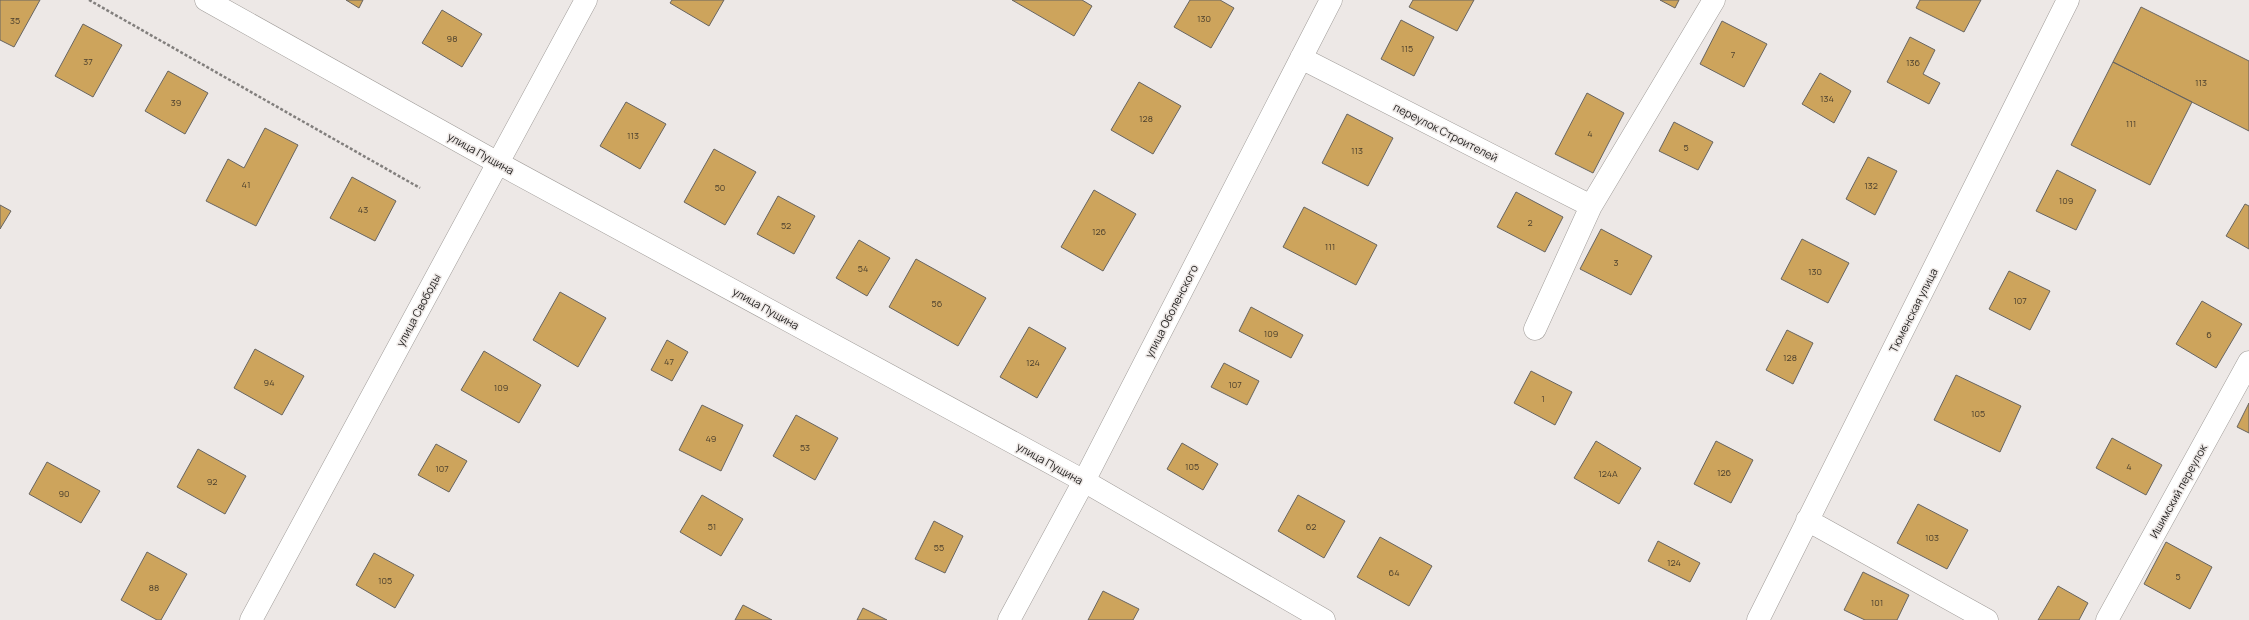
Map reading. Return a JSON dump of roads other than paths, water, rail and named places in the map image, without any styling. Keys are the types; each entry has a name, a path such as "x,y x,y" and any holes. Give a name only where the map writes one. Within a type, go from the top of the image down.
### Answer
{"street":[{"name":"улица Пущина","path":"206,0 498,163 1084,481 1324,620"},
{"name":"улица Свободы","path":"251,620 586,0"},
{"name":"улица Оболенского","path":"1009,620 1084,481 1330,0"},
{"path":"1535,329 1591,206 1714,0"},
{"name":"Тюменская улица","path":"1758,620 2068,0"},
{"name":"переулок Строителей","path":"1301,58 1591,206"},
{"name":"Ишимский переулок","path":"2107,620 2249,362"},
{"path":"1807,520 1987,620"}]}
